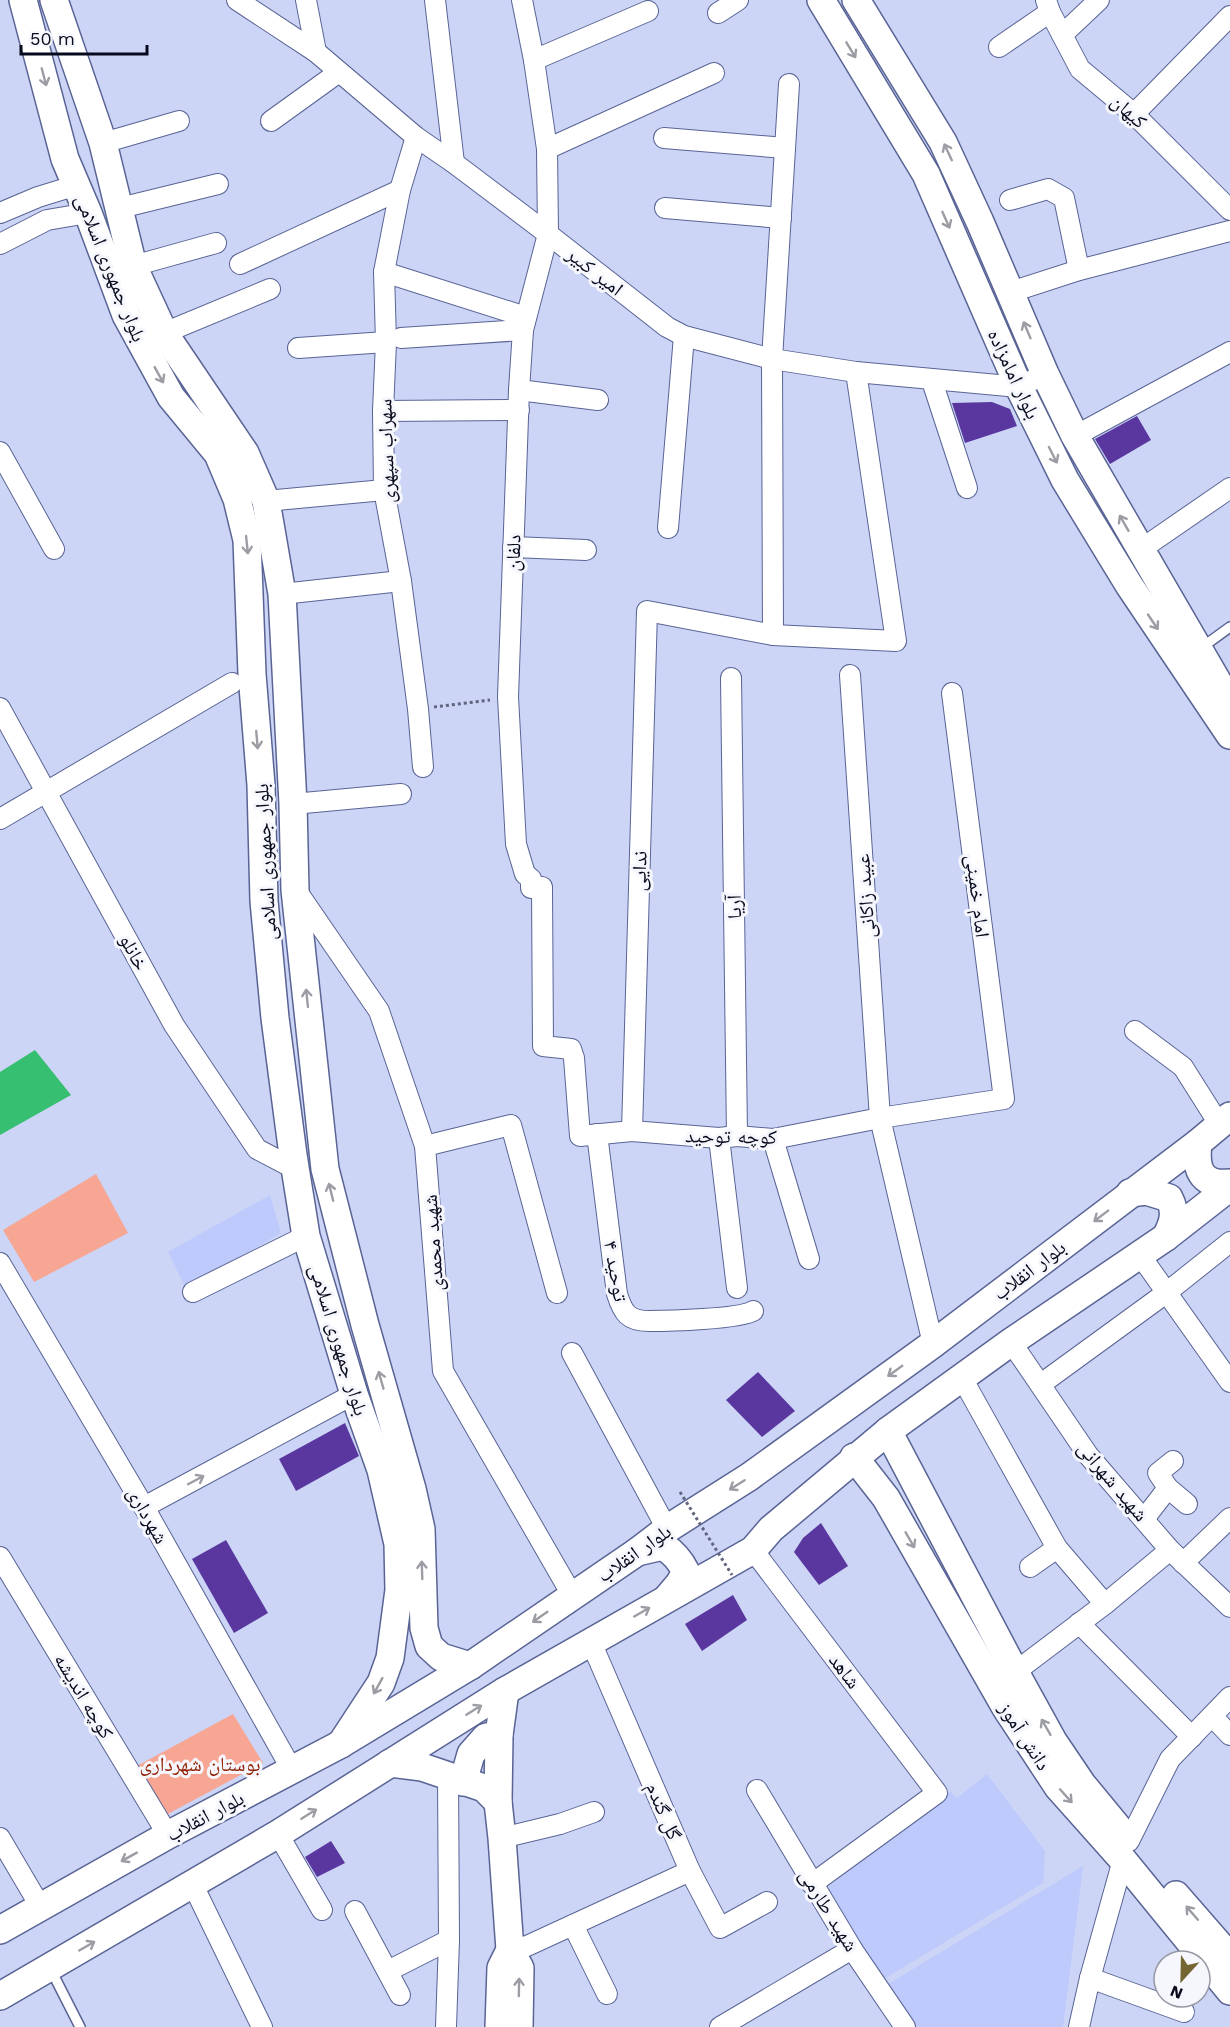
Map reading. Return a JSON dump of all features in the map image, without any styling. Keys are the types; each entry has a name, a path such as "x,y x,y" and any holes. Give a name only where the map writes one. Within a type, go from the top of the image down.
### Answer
{"main road":[{"name":"بلوار جمهوری اسلامی","path":"23,0 65,159 126,315 171,397 218,454 237,499 247,540 252,674 261,785 264,901 275,1018 293,1155 306,1236 354,1395 381,1470 398,1544 399,1590 390,1658 381,1683 341,1744"},
{"name":"بلوار امامزاده","path":"821,0 926,174 1019,387 1065,480 1123,576 1230,735"},
{"name":"بلوار امامزاده","path":"856,0 943,142 1075,436 1220,686 1230,699"},
{"name":"بلوار جمهوری اسلامی","path":"59,1 103,143 133,266 164,333 245,453 266,501 282,594 296,890 325,1169 421,1529 424,1628 429,1646 441,1657 470,1666"},
{"path":"65,159 103,143"},
{"path":"261,785 293,793"},
{"name":"بلوار انقلاب","path":"0,1930 168,1835 341,1744 470,1666 667,1529 749,1478 933,1344 1198,1143 1224,1120"},
{"path":"1198,1143 1196,1158 1199,1170 1207,1180 1230,1185"},
{"path":"5,1991 50,1968 278,1834 505,1690 753,1550 771,1529 854,1457 1011,1342 1166,1238 1230,1185"},
{"path":"1130,1193 1146,1191 1169,1198 1173,1205 1174,1219 1166,1238"},
{"name":"دانش آموز","path":"888,1431 1053,1741 1126,1851 1230,1991"},
{"name":"دانش آموز","path":"854,1457 886,1498 1012,1718 1058,1787 1126,1851 1230,1957"},
{"path":"886,1498 888,1485 896,1479 903,1477 912,1479"},
{"path":"637,1552 663,1546 675,1554 682,1563 686,1572 667,1598"},
{"path":"394,1630 403,1649 411,1651 417,1648 424,1628"},
{"path":"505,1690 499,1735 498,1802 510,1950 520,1968 519,2027"},
{"path":"455,1779 471,1754 486,1737 499,1735"},
{"path":"390,1763 422,1767 484,1788 498,1802"},
{"path":"499,2027 501,1968 510,1950"}],"street":[{"name":"امیر کبیر","path":"237,0 316,52 416,137 548,234 667,327 684,336 772,359 856,372 932,381 1019,387"},
{"path":"306,0 316,52"},
{"path":"435,0 454,163"},
{"name":"دلفان","path":"522,0 534,60 547,149 548,234 525,323 519,390 508,697 516,844 525,874 531,879 531,888 542,887"},
{"path":"718,13 738,0"},
{"path":"1062,35 1099,0"},
{"path":"999,47 1048,6"},
{"name":"کیهان","path":"1048,6 1080,69 1134,114 1230,210"},
{"path":"534,60 648,11"},
{"path":"1134,114 1230,16"},
{"path":"272,121 339,72"},
{"path":"547,149 714,73"},
{"path":"789,84 772,359 772,635 896,641 856,372"},
{"path":"103,143 179,121"},
{"name":"سهراب سپهری","path":"416,137 400,190 384,272 394,340 382,411 384,490 401,581 418,709 423,767"},
{"path":"664,138 785,148"},
{"path":"120,208 218,184"},
{"path":"2,206 77,185"},
{"path":"1010,200 1048,189 1064,198 1079,270"},
{"path":"240,264 400,190"},
{"path":"38,197 51,206 47,220"},
{"path":"665,208 781,218"},
{"path":"0,244 47,220 88,213"},
{"path":"1011,292 1079,270 1230,231"},
{"path":"133,266 216,243"},
{"path":"384,272 525,323"},
{"path":"164,333 270,289"},
{"path":"298,348 394,340 525,323"},
{"path":"668,528 684,336"},
{"path":"1075,436 1230,352"},
{"path":"1019,387 1046,374"},
{"path":"932,381 967,488"},
{"path":"519,390 598,400"},
{"path":"382,411 519,410"},
{"path":"0,452 54,549"},
{"path":"1140,550 1230,488"},
{"path":"266,501 384,490"},
{"path":"513,547 586,550"},
{"path":"282,594 401,581"},
{"name":"ندایی","path":"632,1131 646,610 772,635"},
{"name":"عبید زاکانی","path":"850,675 880,1118 933,1344"},
{"name":"آریا","path":"731,678 728,1137 737,1288"},
{"path":"0,819 48,793 232,683"},
{"name":"امام خمینی","path":"952,693 1004,1099"},
{"name":"خانلو","path":"0,708 174,1025 257,1149 297,1170"},
{"path":"293,793 401,794"},
{"name":"توحید ۴","path":"542,887 543,1046 571,1049 589,1135 617,1294 622,1309 638,1321 733,1316 753,1311"},
{"name":"شهید محمدی","path":"296,890 380,1011 425,1146 443,1371 572,1596"},
{"path":"1135,1031 1183,1067 1224,1120"},
{"name":"کوچه توحید","path":"589,1135 632,1131 773,1139 880,1118 1004,1099"},
{"path":"425,1146 512,1125 557,1293"},
{"path":"773,1139 809,1259"},
{"path":"193,1292 306,1236"},
{"path":"1041,1384 1228,1250"},
{"path":"1140,1255 1230,1382"},
{"name":"شهرداری","path":"0,1263 144,1507 292,1770"},
{"name":"شهید شهرانی","path":"1011,1342 1088,1455 1176,1556 1230,1607"},
{"path":"572,1353 667,1529"},
{"path":"962,1378 1057,1548 1105,1604"},
{"path":"144,1507 354,1395"},
{"path":"1173,1461 1158,1473 1168,1488 1187,1504"},
{"path":"1144,1519 1168,1488"},
{"path":"1015,1672 1105,1604 1230,1518"},
{"path":"1030,1567 1057,1548"},
{"name":"شاهد","path":"753,1550 937,1793 812,1884"},
{"name":"کوچه اندیشه","path":"0,1557 168,1835"},
{"path":"1079,1623 1192,1737"},
{"name":"گل گندم","path":"591,1642 690,1870 720,1928 767,1902"},
{"path":"1079,2027 1090,1978 1126,1851 1170,1759 1230,1697"},
{"path":"1212,1716 1230,1735"},
{"path":"446,2027 455,1779"},
{"name":"شهید طارمی","path":"757,1790 852,1949 905,2027"},
{"path":"502,1838 560,1824 594,1812"},
{"path":"278,1834 322,1910"},
{"path":"0,1838 40,1906"},
{"path":"510,1950 527,1946 690,1870"},
{"path":"192,1885 262,2027"},
{"path":"355,1911 400,1995"},
{"path":"573,1925 607,1994"},
{"path":"388,1971 448,1940"},
{"path":"720,2027 852,1949"},
{"path":"1090,1978 1184,2012"}],"lane":[{"path":"1199,650 1230,627"},
{"path":"50,1968 80,2027"}],"path":[{"path":"418,709 508,697"},
{"path":"680,1492 732,1575"}],"shaded area":[{"path":"35,1050 71,1095 0,1135 0,1072"},
{"path":"270,1195 281,1233 186,1289 168,1252"},
{"path":"987,1774 1045,1851 1043,1883 879,1982 822,1892 950,1791 957,1798"},
{"path":"1083,1866 1063,2027 913,2027 885,1986"}],"green space":[{"path":"96,1174 128,1233 34,1282 3,1230"},
{"name":"بوستان شهرداری","path":"233,1714 263,1763 166,1815 137,1766"}],"building":[{"path":"992,402 1010,409 1017,426 965,443 952,403"},
{"path":"1137,416 1151,440 1110,464 1095,439"},
{"path":"758,1372 795,1411 762,1437 726,1400"},
{"path":"345,1423 359,1456 296,1491 279,1459"},
{"path":"821,1523 848,1566 819,1585 794,1552 803,1538"},
{"path":"226,1540 268,1613 234,1633 192,1559"},
{"path":"733,1595 747,1620 702,1651 685,1624"},
{"path":"331,1841 345,1863 317,1877 305,1857"}]}
